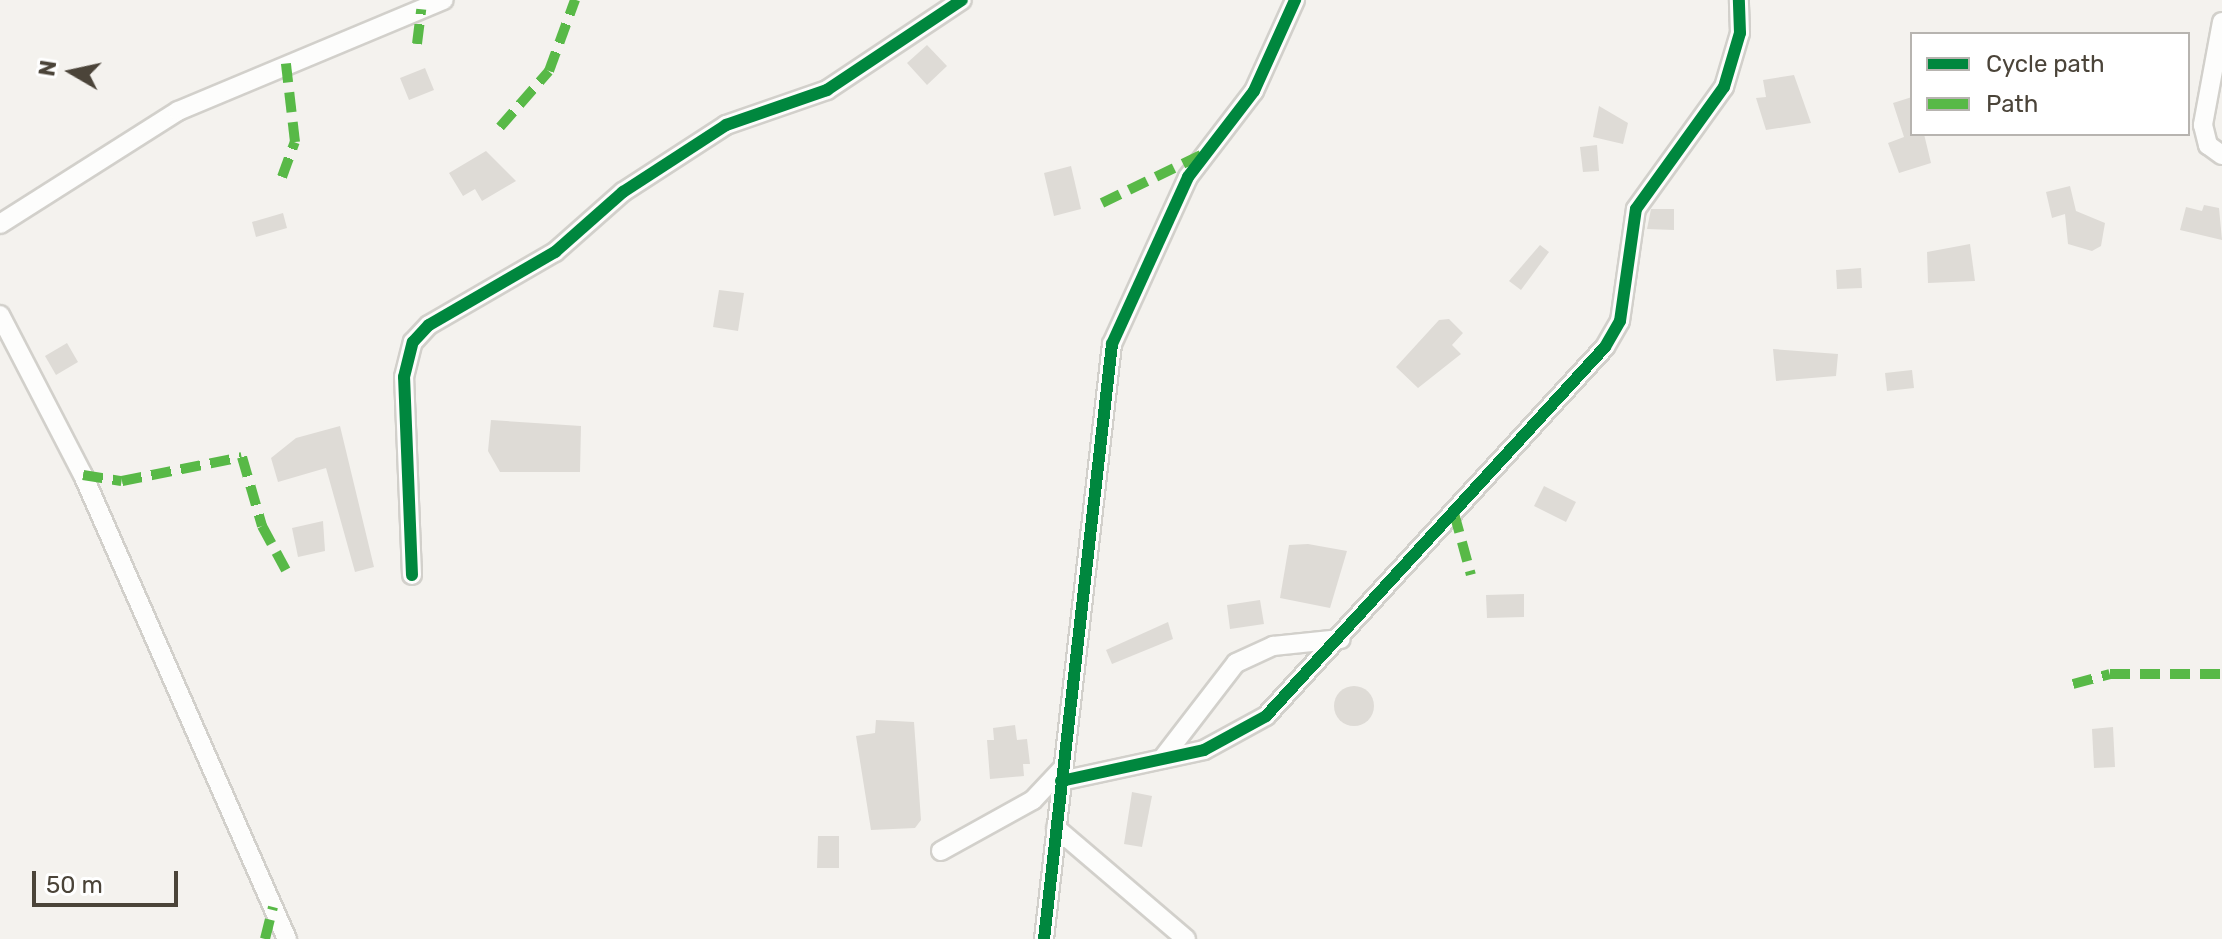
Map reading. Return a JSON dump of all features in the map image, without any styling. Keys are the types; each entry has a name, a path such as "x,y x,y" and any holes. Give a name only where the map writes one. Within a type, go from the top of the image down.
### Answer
{"street":[{"path":"0,224 178,111 444,0"},
{"path":"412,575 404,377 413,342 429,325 555,252 623,192 726,125 827,90 962,0"},
{"path":"1044,939 1062,775 1094,549 1101,401 1112,344 1188,177 1254,91 1295,0"},
{"path":"941,851 1033,800 1062,775 1162,759 1238,736 1341,639 1614,335 1636,209 1724,87 1740,33 1739,0"},
{"path":"2222,22 2203,125 2208,145 2222,155"},
{"path":"0,315 83,475 287,939"},
{"path":"1162,759 1236,663 1273,646 1341,639"},
{"path":"1056,828 1186,939"}],"building":[{"path":"927,45 947,66 927,85 907,63"},
{"path":"425,68 434,90 409,100 400,78"},
{"path":"1794,75 1811,123 1766,130 1756,98 1766,97 1763,80"},
{"path":"1910,98 1910,136 1924,136 1931,163 1899,173 1888,143 1904,137 1893,103"},
{"path":"1599,106 1628,123 1623,144 1593,137"},
{"path":"1597,145 1599,171 1583,172 1580,147"},
{"path":"486,151 516,181 482,201 475,189 463,196 449,173"},
{"path":"1071,166 1081,209 1054,216 1044,173"},
{"path":"2070,186 2076,211 2105,223 2101,246 2092,251 2068,244 2065,214 2052,218 2046,192"},
{"path":"2204,205 2219,208 2222,240 2180,230 2186,207 2202,211"},
{"path":"1651,209 1674,209 1674,230 1647,229"},
{"path":"283,213 287,228 256,237 252,222"},
{"path":"1970,244 1975,281 1928,283 1927,252"},
{"path":"1540,245 1549,252 1521,290 1509,281"},
{"path":"1861,268 1862,288 1837,289 1836,270"},
{"path":"719,290 744,293 738,331 713,327"},
{"path":"1449,319 1463,333 1452,345 1461,354 1418,388 1396,367 1439,320"},
{"path":"67,343 78,362 56,375 45,356"},
{"path":"1773,349 1838,354 1836,376 1776,381"},
{"path":"1912,370 1914,388 1887,391 1885,373"},
{"path":"491,420 581,426 580,472 500,472 488,451"},
{"path":"340,426 374,567 355,572 326,468 278,482 271,458 296,438"},
{"path":"1544,486 1576,502 1566,522 1534,506"},
{"path":"323,521 325,551 298,557 292,528"},
{"path":"1308,544 1347,551 1330,608 1280,598 1289,545"},
{"path":"1524,594 1524,617 1487,618 1486,595"},
{"path":"1260,600 1264,624 1230,629 1227,605"},
{"path":"1168,622 1173,639 1112,664 1106,650"},
{"path":"1354,686 1368,692 1374,706 1368,720 1354,726 1340,720 1334,706 1340,692"},
{"path":"876,720 914,722 921,820 915,828 871,830 856,736 875,733"},
{"path":"1015,725 1017,740 1027,739 1030,764 1023,764 1024,776 990,779 987,740 994,740 993,728"},
{"path":"2113,727 2115,767 2094,768 2092,729"},
{"path":"1132,792 1152,796 1142,847 1124,844"},
{"path":"818,836 839,836 839,868 817,868"}],"marked path":[{"path":"500,127 549,71 575,0"},
{"path":"417,44 421,9"},
{"path":"282,177 295,142 286,64"},
{"path":"1102,203 1201,155"},
{"path":"83,475 122,481 242,457 262,526 289,576"},
{"path":"1454,513 1471,575"},
{"path":"2073,684 2110,674 2222,674"},
{"path":"265,939 273,907"}],"cycle path":[{"path":"412,575 404,377 413,342 429,325 555,252 623,192 726,125 827,90 962,0"},
{"path":"1044,939 1112,344 1188,177 1254,91 1295,0"},
{"path":"1061,781 1204,750 1266,716 1605,347 1620,321 1636,209 1724,87 1740,33 1739,0"}]}
